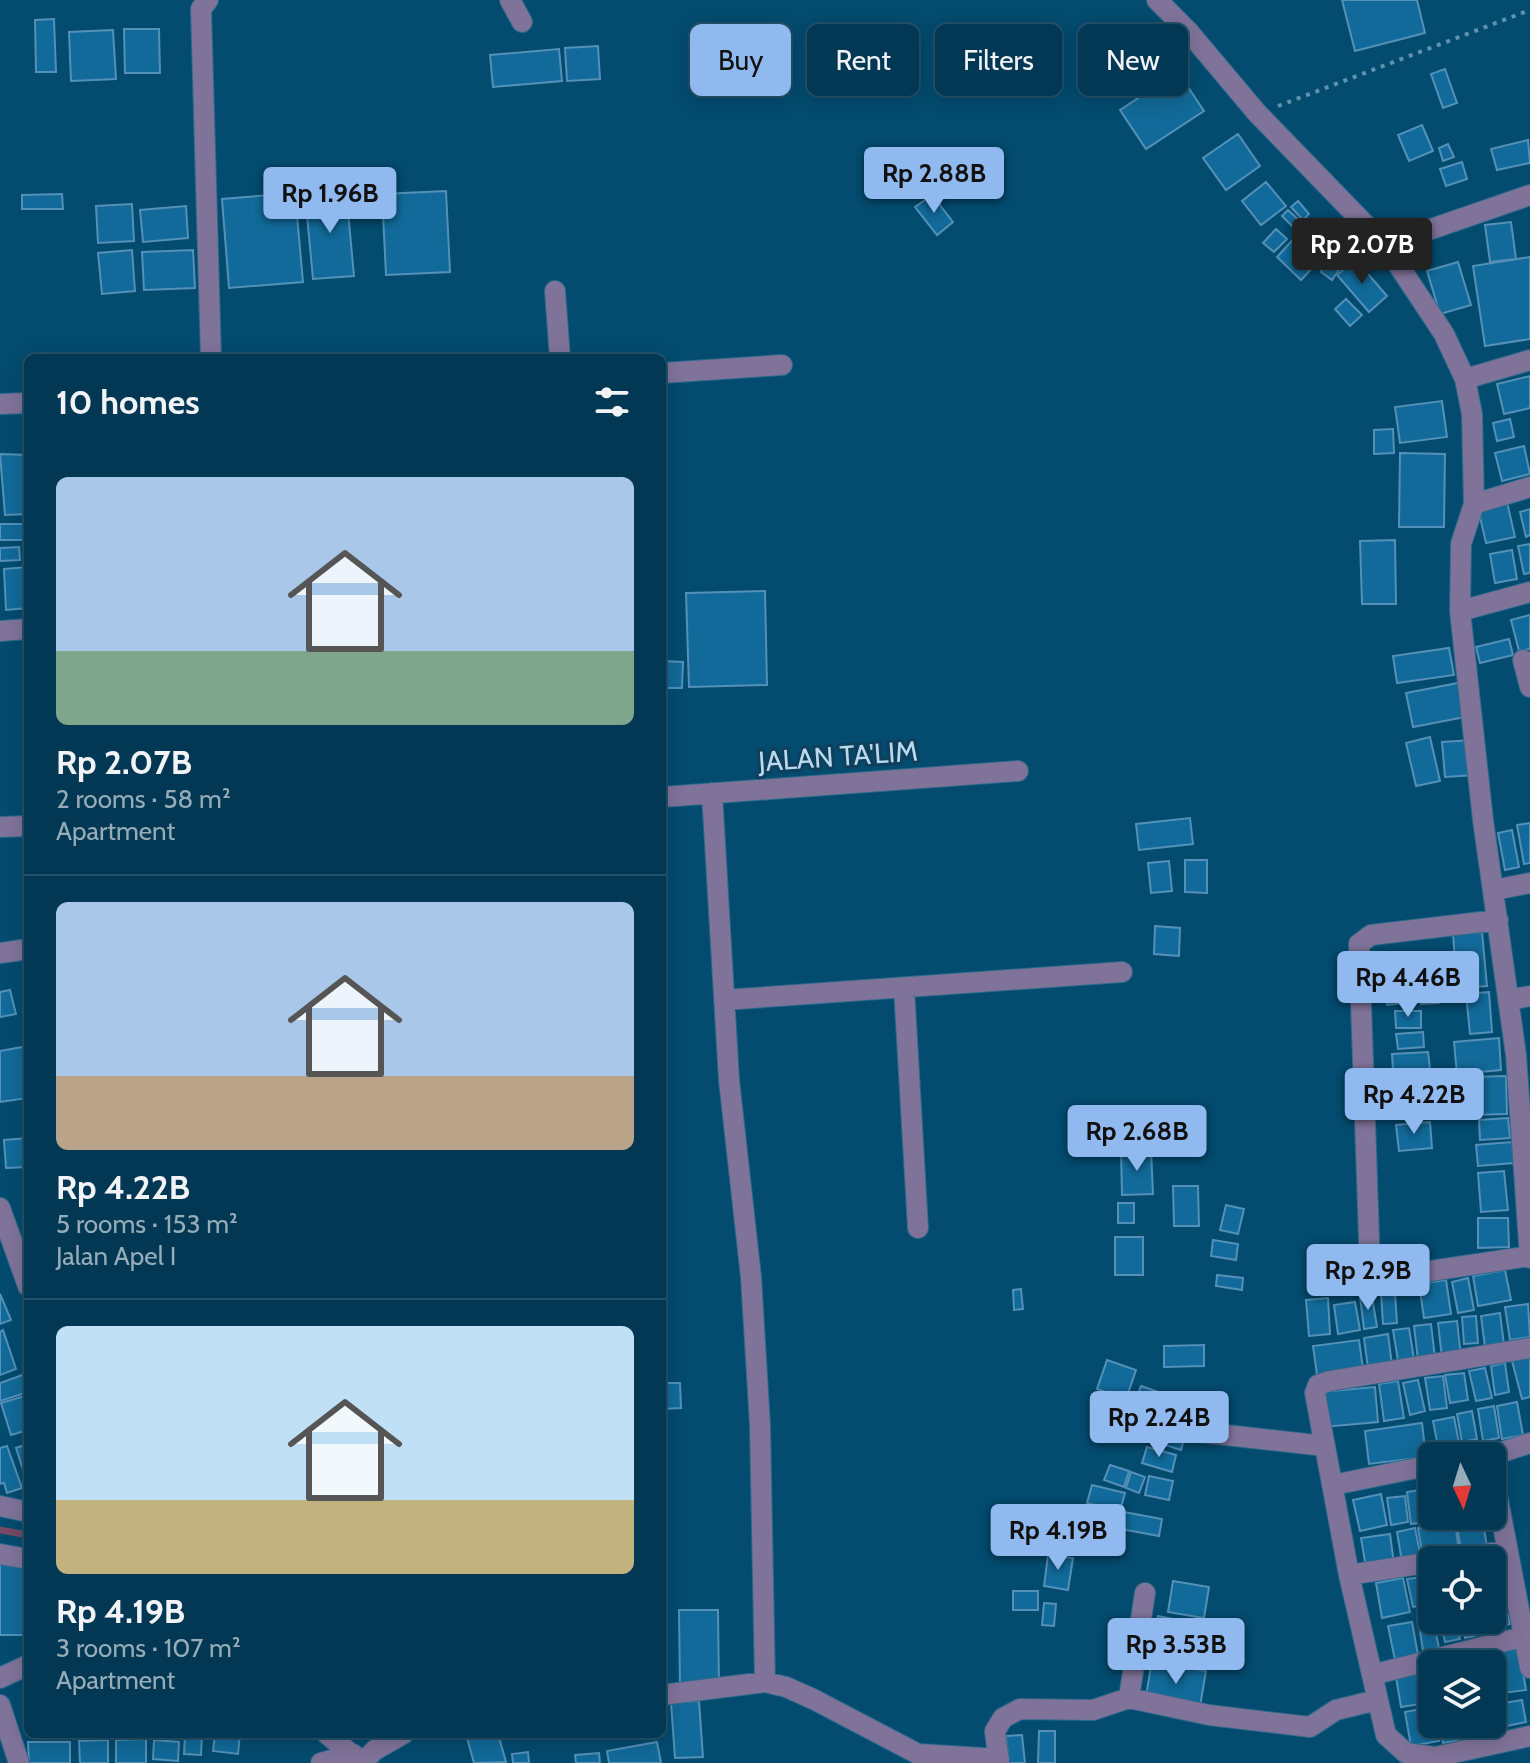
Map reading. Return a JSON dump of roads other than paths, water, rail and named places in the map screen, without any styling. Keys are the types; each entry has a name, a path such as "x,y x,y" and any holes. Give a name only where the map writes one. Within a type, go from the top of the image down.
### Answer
{"street":[{"path":"208,0 201,9 211,354"},
{"path":"510,0 522,22"},
{"path":"1157,0 1188,31 1257,113 1385,245 1444,334 1465,379 1472,414 1474,504 1461,544 1460,611 1483,820 1494,890 1498,920 1508,1000 1523,1053 1530,1257 1384,1278 1375,1276 1370,1268 1359,944 1371,935 1498,920"},
{"path":"1385,245 1530,195"},
{"path":"555,291 560,354"},
{"path":"1465,379 1530,360"},
{"path":"666,373 782,365"},
{"path":"0,404 24,403"},
{"path":"1474,504 1530,487"},
{"path":"1460,611 1530,592"},
{"path":"0,631 24,629"},
{"path":"1523,660 1530,687"},
{"name":"JALAN TA'LIM","path":"666,797 1018,771"},
{"path":"712,793 724,1000 752,1292 760,1425 765,1682"},
{"path":"0,827 24,826"},
{"path":"1494,890 1530,883"},
{"path":"0,953 24,950"},
{"path":"724,1000 1122,972"},
{"path":"904,988 918,1228"},
{"path":"1508,1000 1530,996"},
{"path":"0,1208 24,1260"},
{"path":"1530,1348 1318,1385 1315,1393 1349,1575 1386,1735 1406,1753 1419,1757 1435,1757 1530,1736"},
{"path":"1199,1432 1325,1446"},
{"path":"1506,1452 1530,1443"},
{"path":"1333,1485 1418,1468"},
{"path":"0,1506 24,1511"},
{"path":"0,1554 24,1558"},
{"path":"1506,1555 1527,1636 1530,1668"},
{"path":"1349,1575 1418,1564"},
{"path":"1129,1698 1145,1593"},
{"path":"1372,1675 1527,1636"},
{"path":"0,1678 24,1667"},
{"path":"666,1694 765,1682 786,1687 918,1754 999,1761 995,1731 998,1723 1020,1709 1093,1710 1129,1698 1209,1715 1301,1728 1317,1724 1336,1710 1377,1700"},
{"path":"0,1705 19,1763"},
{"path":"332,1738 362,1763 375,1750 396,1738"},
{"path":"321,1763 353,1754"}],"waterway":[{"path":"0,1530 24,1534"}]}
